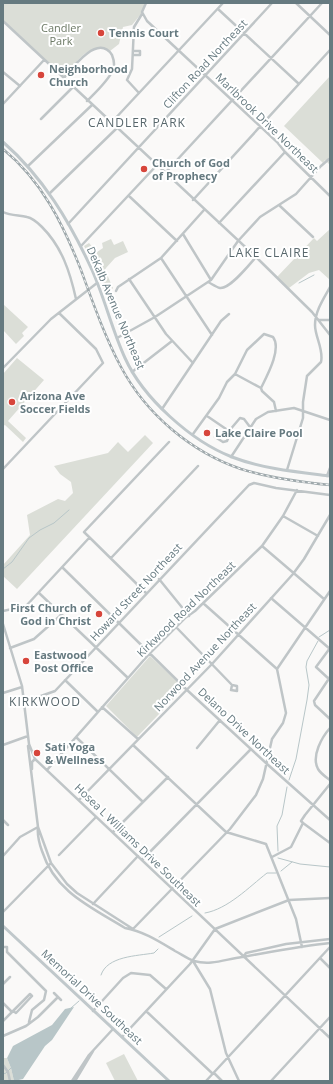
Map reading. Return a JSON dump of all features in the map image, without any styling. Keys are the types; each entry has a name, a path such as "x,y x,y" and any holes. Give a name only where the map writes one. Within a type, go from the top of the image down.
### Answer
{"main road":[{"name":"DeKalb Avenue Northeast","path":"3,142 28,166 50,193 68,224 98,283 117,338 132,372 144,389 162,409 208,445 231,456 259,466 329,476"},
{"name":"Memorial Drive Southeast","path":"3,926 169,1081"}],"street":[{"path":"139,94 128,82 132,69 134,27 146,3"},
{"path":"111,123 223,3"},
{"name":"Clifton Road Northeast","path":"68,224 272,3"},
{"path":"296,3 330,35"},
{"path":"165,173 322,3"},
{"path":"218,9 245,32 299,84"},
{"name":"Marlbrook Drive Northeast","path":"142,13 147,21 277,142 285,152 330,196"},
{"path":"3,22 256,257 315,316 330,335"},
{"path":"64,78 90,51 101,48 109,51 114,59 114,68 87,101"},
{"path":"193,200 330,50"},
{"path":"133,51 140,51 140,55 133,55"},
{"path":"3,104 44,60"},
{"path":"3,72 20,86"},
{"path":"41,119 73,87"},
{"path":"28,166 92,105"},
{"path":"50,193 116,128"},
{"path":"219,223 285,152"},
{"path":"117,338 155,317 211,280 238,241 260,217 280,206 296,194 310,177 329,159"},
{"path":"80,247 157,165"},
{"path":"129,196 177,241"},
{"path":"280,206 313,237"},
{"path":"116,291 118,287 161,258 204,210"},
{"path":"3,212 34,220 56,241 64,257 76,299"},
{"path":"183,234 211,280"},
{"path":"208,282 219,288 224,287 235,280 256,257"},
{"path":"161,258 212,335"},
{"path":"129,279 172,341 193,363"},
{"path":"3,368 59,313 98,283"},
{"path":"287,470 302,422 306,376 321,362 322,359 315,326 315,316 330,287"},
{"path":"3,469 103,363 96,349 59,313"},
{"path":"162,409 221,321 229,314"},
{"path":"318,320 330,320"},
{"path":"193,434 219,398 227,382 235,374 247,350 262,335 270,335 275,340 276,348 271,366 261,388"},
{"path":"132,372 172,341"},
{"path":"235,374 261,388 262,392 274,402 276,411"},
{"path":"231,456 250,427 260,415 294,408 330,420"},
{"path":"207,416 229,431"},
{"path":"215,437 225,442 229,438 229,431 240,418 246,420 250,427"},
{"path":"146,593 84,532 169,442"},
{"path":"111,558 198,466"},
{"path":"329,476 330,468"},
{"name":"Howard Street Northeast","path":"24,702 52,693 244,489 254,483 297,490"},
{"path":"297,490 330,495"},
{"name":"Kirkwood Road Northeast","path":"47,770 150,653 262,546 283,516 297,490"},
{"name":"Norwood Avenue Northeast","path":"79,800 212,664 293,574 330,515"},
{"path":"283,516 318,536"},
{"path":"3,611 26,606 89,538"},
{"path":"262,546 324,599"},
{"name":"Delano Drive Northeast","path":"62,568 187,690 330,820"},
{"path":"159,579 189,616"},
{"path":"277,669 330,591"},
{"path":"39,593 128,678"},
{"path":"271,598 330,648 316,667 329,678 314,701 315,705 330,719"},
{"path":"133,929 226,832 256,795 267,764 272,739 283,723 286,713 277,669 203,603"},
{"path":"10,648 34,639 61,615"},
{"name":"Hosea L Williams Drive Southeast","path":"3,624 22,688 29,744 35,759 330,1038"},
{"path":"176,627 232,685"},
{"path":"65,680 98,712"},
{"path":"3,693 22,688"},
{"path":"102,707 138,739"},
{"path":"198,748 220,720"},
{"path":"330,728 321,741 316,763 318,769 330,780"},
{"path":"3,745 28,736"},
{"path":"76,737 143,802"},
{"path":"29,744 38,827 37,837 47,866 63,887 82,902 125,928 133,929"},
{"path":"133,745 226,832 264,842 272,857 296,919 302,946"},
{"path":"142,860 251,749"},
{"path":"32,772 32,762 35,759"},
{"path":"113,832 168,777"},
{"path":"272,857 290,847 303,823 301,821 330,784"},
{"path":"59,855 96,817"},
{"path":"3,820 8,825"},
{"path":"303,823 330,843"},
{"path":"3,856 20,837 38,827"},
{"path":"38,827 50,863 67,884 93,904 133,929 192,961 220,962 243,956 246,953 301,942 330,939"},
{"path":"93,904 138,856"},
{"path":"3,912 50,863"},
{"path":"122,1037 192,961 215,929 289,900 330,898"},
{"path":"243,956 250,957 302,946 330,943"},
{"path":"3,947 7,947 7,952 46,991 44,1000 36,1006 32,1012 29,1022"},
{"path":"206,1081 330,948"},
{"path":"3,953 7,952"},
{"path":"320,958 330,968"},
{"path":"192,961 210,989 228,1058 239,1081"},
{"path":"198,969 202,962"},
{"path":"93,1011 123,978 131,973 150,975 166,988"},
{"path":"3,984 10,977"},
{"path":"54,993 61,1000"},
{"path":"4,1019 30,994 32,996"},
{"path":"3,1036 26,1026 29,1022 38,1017 58,997"},
{"path":"3,1003 12,1012"},
{"path":"146,1011 221,1081"},
{"path":"32,1012 38,1017"},
{"path":"271,1081 330,1017"},
{"path":"72,1081 89,1054 113,1029"},
{"path":"75,1081 93,1051"},
{"path":"3,1065 8,1072 10,1081"}],"green space":[{"name":"Candler Park","path":"3,3 145,3 141,14 132,25 123,27 119,44 110,51 95,49 89,51 78,60 64,77 3,21"},
{"path":"330,76 330,165 325,160 323,163 284,126"},
{"path":"330,229 330,280 319,270 309,273 289,288 277,277 314,238 317,241"},
{"path":"111,239 114,245 123,241 128,252 115,258 105,270 113,288 106,296 97,271 84,246 89,243 97,252 103,248 102,243"},
{"path":"3,304 28,327 22,333 24,336 16,344 3,330"},
{"name":"Arizona Ave Soccer Fields","path":"17,358 44,380 8,421 26,438 23,442 5,425 3,426 3,374"},
{"path":"145,435 153,443 17,589 3,576 3,565 30,535 27,515 58,499 65,501 73,493 71,482 60,474 54,466 108,453 118,442 128,452"},
{"path":"150,656 184,688 137,737 106,706"},
{"path":"124,1054 138,1081 115,1081 106,1063"},
{"path":"3,1058 7,1058 14,1081 3,1080"}],"shaded area":[{"path":"74,1007 23,1079 14,1081 7,1058 13,1046 52,1025 65,1009"}],"waterway":[{"path":"299,283 314,275"},
{"path":"3,569 12,562 29,538 40,530 54,523 69,510"},
{"path":"319,637 330,630"},
{"path":"289,780 296,759 307,700 309,685 306,667 307,661 318,641"},
{"path":"278,851 277,826 282,815 287,787"},
{"path":"278,858 300,864 330,867"},
{"path":"281,871 292,862"},
{"path":"205,913 214,911 230,902 246,891 267,873 276,873"},
{"path":"159,937 192,916"},
{"path":"101,975 104,969 116,960 131,956 154,953 158,949"},
{"path":"71,1008 79,1001"},
{"path":"3,1074 12,1067"}],"railway":[{"path":"3,149 29,175 50,204 67,236 115,356 131,384 157,415 188,442 223,462 263,475 330,485"}],"place":[{"name":"Tennis Court","path":"101,33"},
{"name":"Neighborhood Church","path":"41,75"},
{"name":"Church of God of Prophecy","path":"144,169"},
{"name":"Arizona Ave Soccer Fields","path":"12,402"},
{"name":"Lake Claire Pool","path":"207,433"},
{"name":"First Church of God in Christ","path":"99,614"},
{"name":"Eastwood Post Office","path":"26,661"},
{"name":"Sati Yoga & Wellness","path":"37,753"}],"district":[{"name":"CANDLER PARK","path":"137,123"},
{"name":"LAKE CLAIRE","path":"269,253"},
{"name":"KIRKWOOD","path":"45,702"}]}
